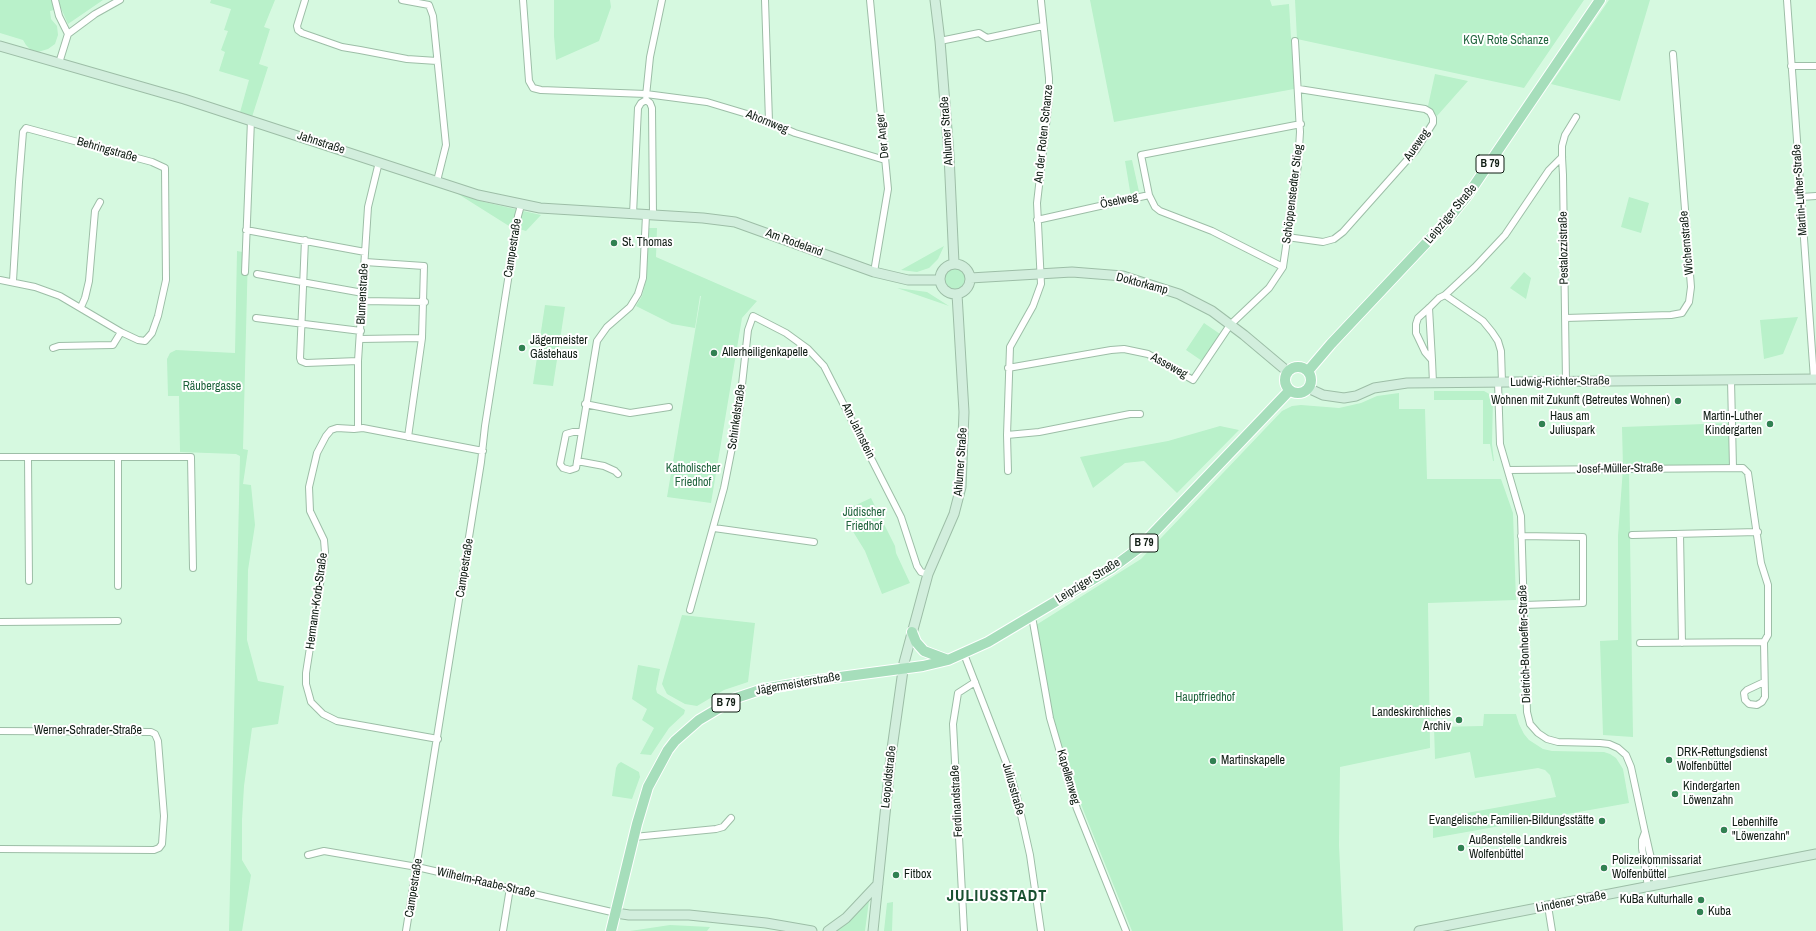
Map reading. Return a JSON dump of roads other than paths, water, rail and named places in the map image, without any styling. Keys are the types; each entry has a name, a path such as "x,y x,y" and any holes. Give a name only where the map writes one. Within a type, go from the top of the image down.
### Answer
{"main road":[{"name":"Leipziger Straße","path":"1308,371 1331,344 1445,223 1467,196 1600,0"},
{"path":"1298,367 1308,371 1311,379 1308,388 1301,392 1290,390 1285,381 1288,372 1298,367"},
{"name":"Leipziger Straße","path":"903,669 948,660 964,654 988,642 1112,568 1139,548 1290,390"},
{"path":"912,632 916,642 924,651 948,660"},
{"name":"Jägermeisterstraße","path":"616,913 634,837 648,787 668,750 684,732 717,708 736,698 762,689 810,680 903,669"},
{"name":"B 79","path":"611,931 616,913"}],"street":[{"path":"55,0 59,16 68,34"},
{"path":"59,63 68,34 96,14 120,0"},
{"path":"305,0 297,26 298,30 302,33 342,47 407,59 437,61"},
{"path":"402,0 424,4 429,6 432,10 446,144 437,181"},
{"name":"Ahornweg","path":"523,0 529,81 533,88 541,90 707,102 769,121 795,133 885,160"},
{"path":"634,214 638,108 646,97 650,57 662,0"},
{"path":"765,0 769,121"},
{"name":"Der Anger","path":"870,0 888,189 887,203 874,272"},
{"name":"Ahlumer Straße","path":"935,0 940,41 951,186 954,263"},
{"name":"Martin-Luther-Straße","path":"1787,0 1801,197 1813,325 1815,379"},
{"name":"An der Roten Schanze","path":"1037,220 1037,203 1049,99 1049,78 1041,2"},
{"path":"940,41 979,33 987,38 1043,26"},
{"name":"Schöppenstedter Stieg","path":"1230,325 1269,288 1283,267 1298,165 1301,124 1295,41"},
{"name":"Jahnstraße","path":"0,46 251,120 478,195 540,208 650,215"},
{"name":"Wichernstraße","path":"1565,318 1671,315 1682,313 1689,302 1691,287 1673,54"},
{"path":"1792,66 1816,66"},
{"name":"Aueweg","path":"1288,237 1323,242 1334,238 1343,232 1416,150 1433,123 1433,118 1430,112 1425,109 1298,89"},
{"path":"581,432 566,434 560,464 563,468 570,470 576,468 597,341 607,327 630,307 638,294 643,278 650,215 652,108 646,97"},
{"name":"Pestalozzistraße","path":"1566,382 1562,146 1565,135 1576,117"},
{"path":"245,272 251,120"},
{"path":"1149,195 1141,155 1301,124"},
{"name":"Behringstraße","path":"13,281 23,132 26,128 144,160 165,168 166,280 158,316 152,333 145,341 138,340 121,332"},
{"path":"1432,360 1425,352 1416,333 1418,318 1438,298 1445,295 1475,267 1505,235 1549,170 1562,157"},
{"name":"Blumenstraße","path":"358,428 358,362 364,293 368,207 379,162"},
{"name":"Öselweg","path":"1037,220 1149,195 1155,207 1160,211 1212,231 1283,267"},
{"path":"1801,197 1816,196"},
{"path":"81,307 89,281 95,211 100,202"},
{"name":"Campestraße","path":"406,931 483,451 484,426 521,205"},
{"name":"Am Rodeland","path":"650,215 708,218 735,222 874,272 908,280 940,280"},
{"path":"1008,471 1008,368 1010,347 1038,294 1041,284 1037,220"},
{"path":"246,230 365,252"},
{"path":"305,240 300,324 301,361 306,363 358,362"},
{"path":"365,262 424,266 425,275 422,338 408,437"},
{"path":"954,263 961,264 966,268 970,278 967,288 957,294 947,292 942,287 940,280 943,269 954,263"},
{"name":"Doktorkamp","path":"970,278 1091,273 1129,278 1179,294 1212,311 1288,372"},
{"path":"257,274 364,293"},
{"path":"0,280 13,281 60,296 81,307 121,332 113,345 59,346 53,348"},
{"name":"Ahlumer Straße","path":"903,669 928,574 954,514 962,478 964,392 957,294"},
{"name":"Dietrich-Bonhoeffer-Straße","path":"1445,295 1483,322 1495,336 1501,351 1500,444 1519,506 1527,712 1530,724 1538,733 1547,739 1558,742 1609,744 1618,748 1626,755 1631,767 1657,885"},
{"path":"363,301 424,302"},
{"path":"1429,308 1433,383"},
{"name":"Am Jahnstein","path":"753,316 786,333 808,349 824,366 901,518 917,566 921,572 928,574"},
{"name":"Schinkelstraße","path":"690,610 714,528 733,442 739,412 748,330 753,316"},
{"path":"256,318 361,332"},
{"name":"Asseweg","path":"1008,368 1124,349 1148,354 1193,380 1230,325"},
{"path":"360,339 422,338"},
{"name":"Ludwig-Richter-Straße","path":"1308,388 1323,395 1344,398 1356,396 1374,388 1407,383 1815,379"},
{"path":"1731,380 1733,468"},
{"path":"586,404 630,412 669,407"},
{"path":"1007,435 1039,432 1130,414 1140,414"},
{"name":"Hermann-Korb-Straße","path":"438,739 337,721 323,714 308,694 306,673 325,552 324,540 310,511 309,488 317,453 326,436 331,430 337,428 358,428 483,451"},
{"path":"0,457 191,457 193,568"},
{"path":"28,457 29,581"},
{"path":"118,457 118,586"},
{"path":"577,462 604,466 615,470 618,474"},
{"name":"Josef-Müller-Straße","path":"1508,470 1743,468 1748,473 1758,532 1761,563 1768,585 1768,635 1764,642 1764,682"},
{"path":"714,528 814,542"},
{"path":"1632,535 1758,532"},
{"path":"1680,534 1682,643"},
{"path":"1521,536 1583,537 1583,603 1524,605"},
{"name":"Kapellenweg","path":"1030,617 1033,622 1050,718 1071,790 1077,809 1126,931"},
{"path":"0,622 118,621"},
{"path":"1640,643 1764,642"},
{"name":"Juliusstraße","path":"964,654 1009,770 1017,797 1030,855 1041,931"},
{"name":"Leopoldstraße","path":"873,931 891,756 903,669"},
{"name":"Ferdinandstraße","path":"964,931 953,724 956,700 961,690 975,682"},
{"name":"Werner-Schrader-Straße","path":"0,730 147,731 155,734 158,741 163,798 164,839 159,848 154,850 0,849"},
{"path":"634,837 716,829 723,827 731,818"},
{"name":"Dietrich-Bonhoeffer-Straße","path":"1645,832 1642,840 1642,848 1648,887"},
{"name":"Wilhelm-Raabe-Straße","path":"308,855 324,851 417,867 616,913"},
{"name":"Lindener Straße","path":"1419,931 1816,854"},
{"path":"828,931 852,913 878,884"},
{"path":"503,931 510,888"},
{"path":"1548,906 1552,931"},
{"path":"616,913 629,916 689,915 766,923 812,931"}],"place":[{"name":"St. Thomas","path":"614,243"},
{"name":"Jägermeister Gästehaus","path":"522,348"},
{"name":"Allerheiligenkapelle","path":"714,353"},
{"name":"Wohnen mit Zukunft (Betreutes Wohnen)","path":"1678,401"},
{"name":"Haus am Juliuspark","path":"1542,424"},
{"name":"Martin-Luther Kindergarten","path":"1770,424"},
{"name":"Landeskirchliches Archiv","path":"1459,720"},
{"name":"DRK-Rettungsdienst Wolfenbüttel","path":"1669,760"},
{"name":"Martinskapelle","path":"1213,761"},
{"name":"Kindergarten Löwenzahn","path":"1675,794"},
{"name":"Evangelische Familien-Bildungsstätte","path":"1602,821"},
{"name":"Lebenhilfe \"Löwenzahn\"","path":"1724,830"},
{"name":"Außenstelle Landkreis Wolfenbüttel","path":"1461,848"},
{"name":"Polizeikommissariat Wolfenbüttel","path":"1604,868"},
{"name":"Fitbox","path":"896,875"},
{"name":"KuBa Kulturhalle","path":"1701,900"},
{"name":"Kuba","path":"1700,912"}],"district":[{"name":"JULIUSSTADT","path":"997,897"}],"park label":[{"name":"KGV Rote Schanze","path":"1506,41"},
{"name":"Räubergasse","path":"212,387"},
{"name":"Katholischer Friedhof","path":"693,476"},
{"name":"Jüdischer Friedhof","path":"864,520"},
{"name":"Hauptfriedhof","path":"1205,698"}]}
